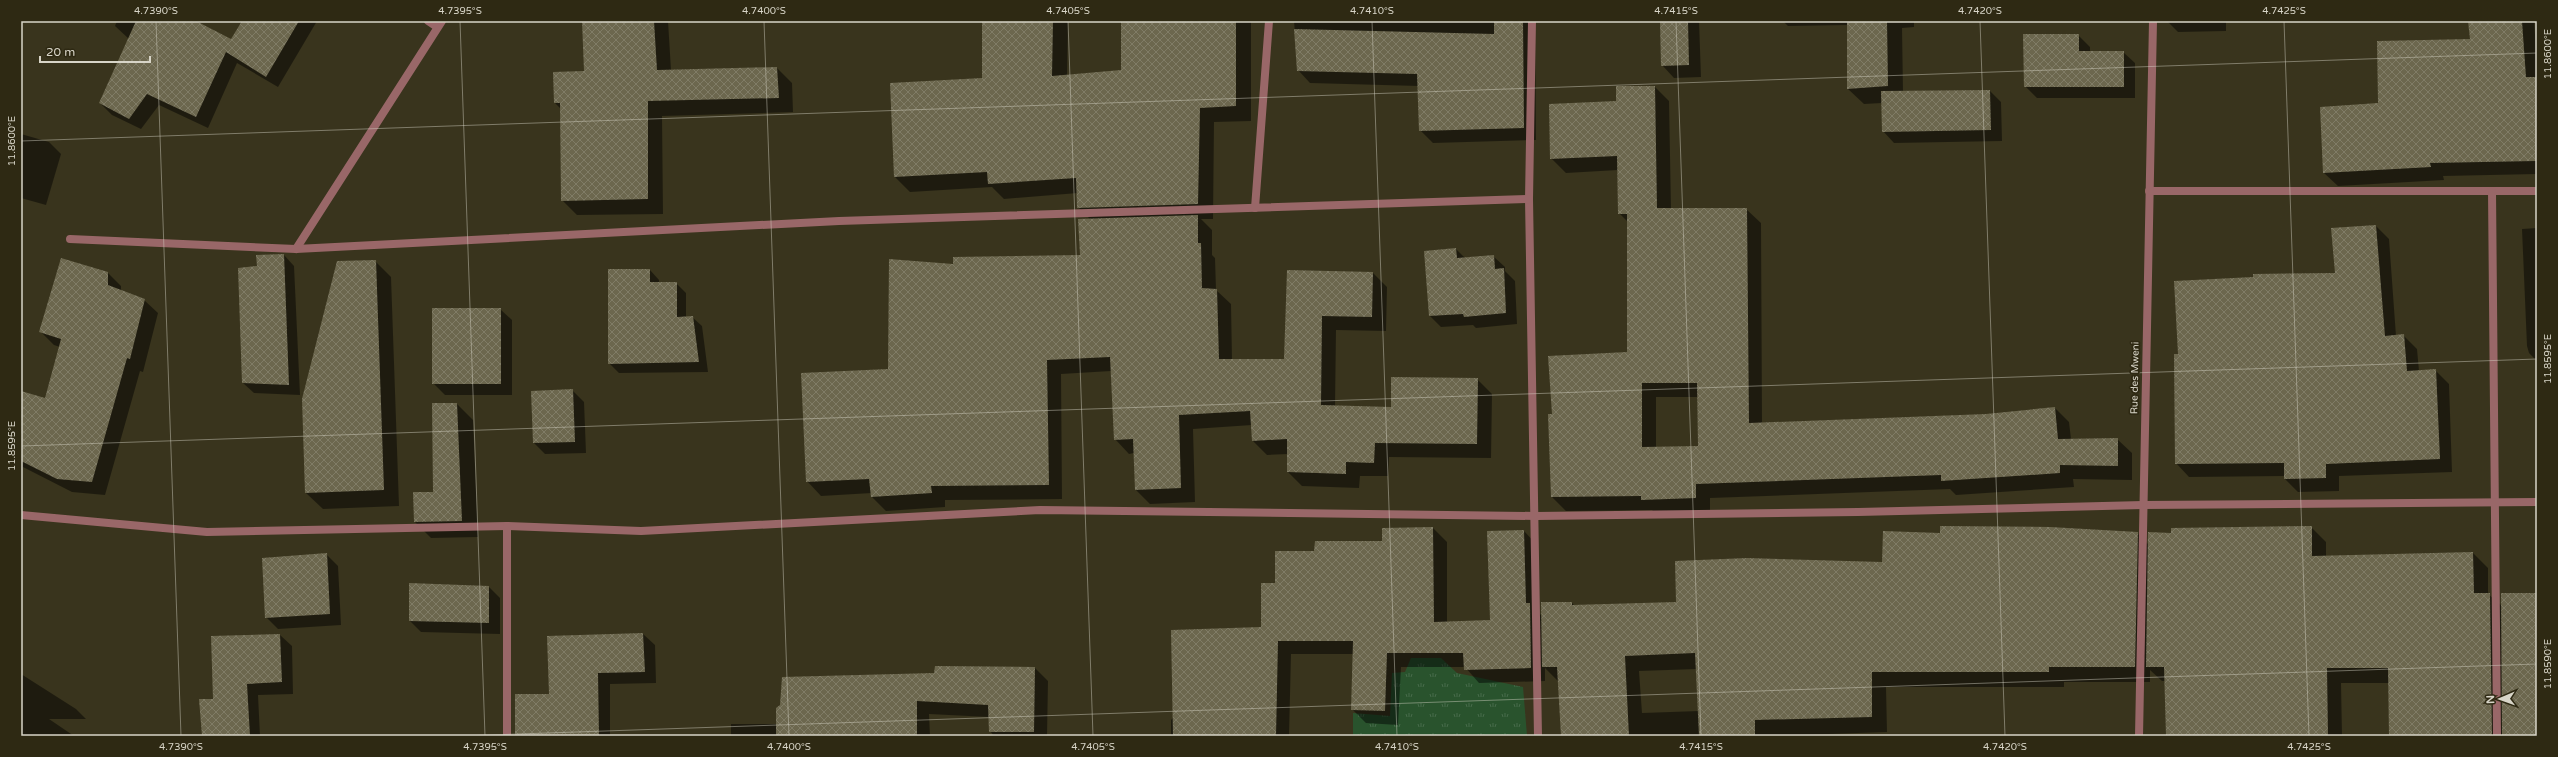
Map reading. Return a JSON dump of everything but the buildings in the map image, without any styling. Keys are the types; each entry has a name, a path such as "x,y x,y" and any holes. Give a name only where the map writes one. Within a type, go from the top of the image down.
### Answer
{"street":[{"path":"296,250 440,24 428,21"},
{"path":"1255,208 1269,21"},
{"path":"1532,21 1529,199 1536,516 1538,736"},
{"name":"Rue des Mweni","path":"2140,736 2153,21"},
{"path":"2492,191 2497,736"},
{"path":"2149,192 2537,191"},
{"path":"70,239 296,250 839,221 1529,199"},
{"path":"21,515 207,532 506,526 641,531 1040,510 1536,516 1858,512 2143,505 2537,502"},
{"path":"506,526 507,736"}],"green space":[{"path":"1411,658 1441,658 1457,673 1523,687 1527,736 1353,736 1353,713 1390,716 1392,673 1405,672"}]}
